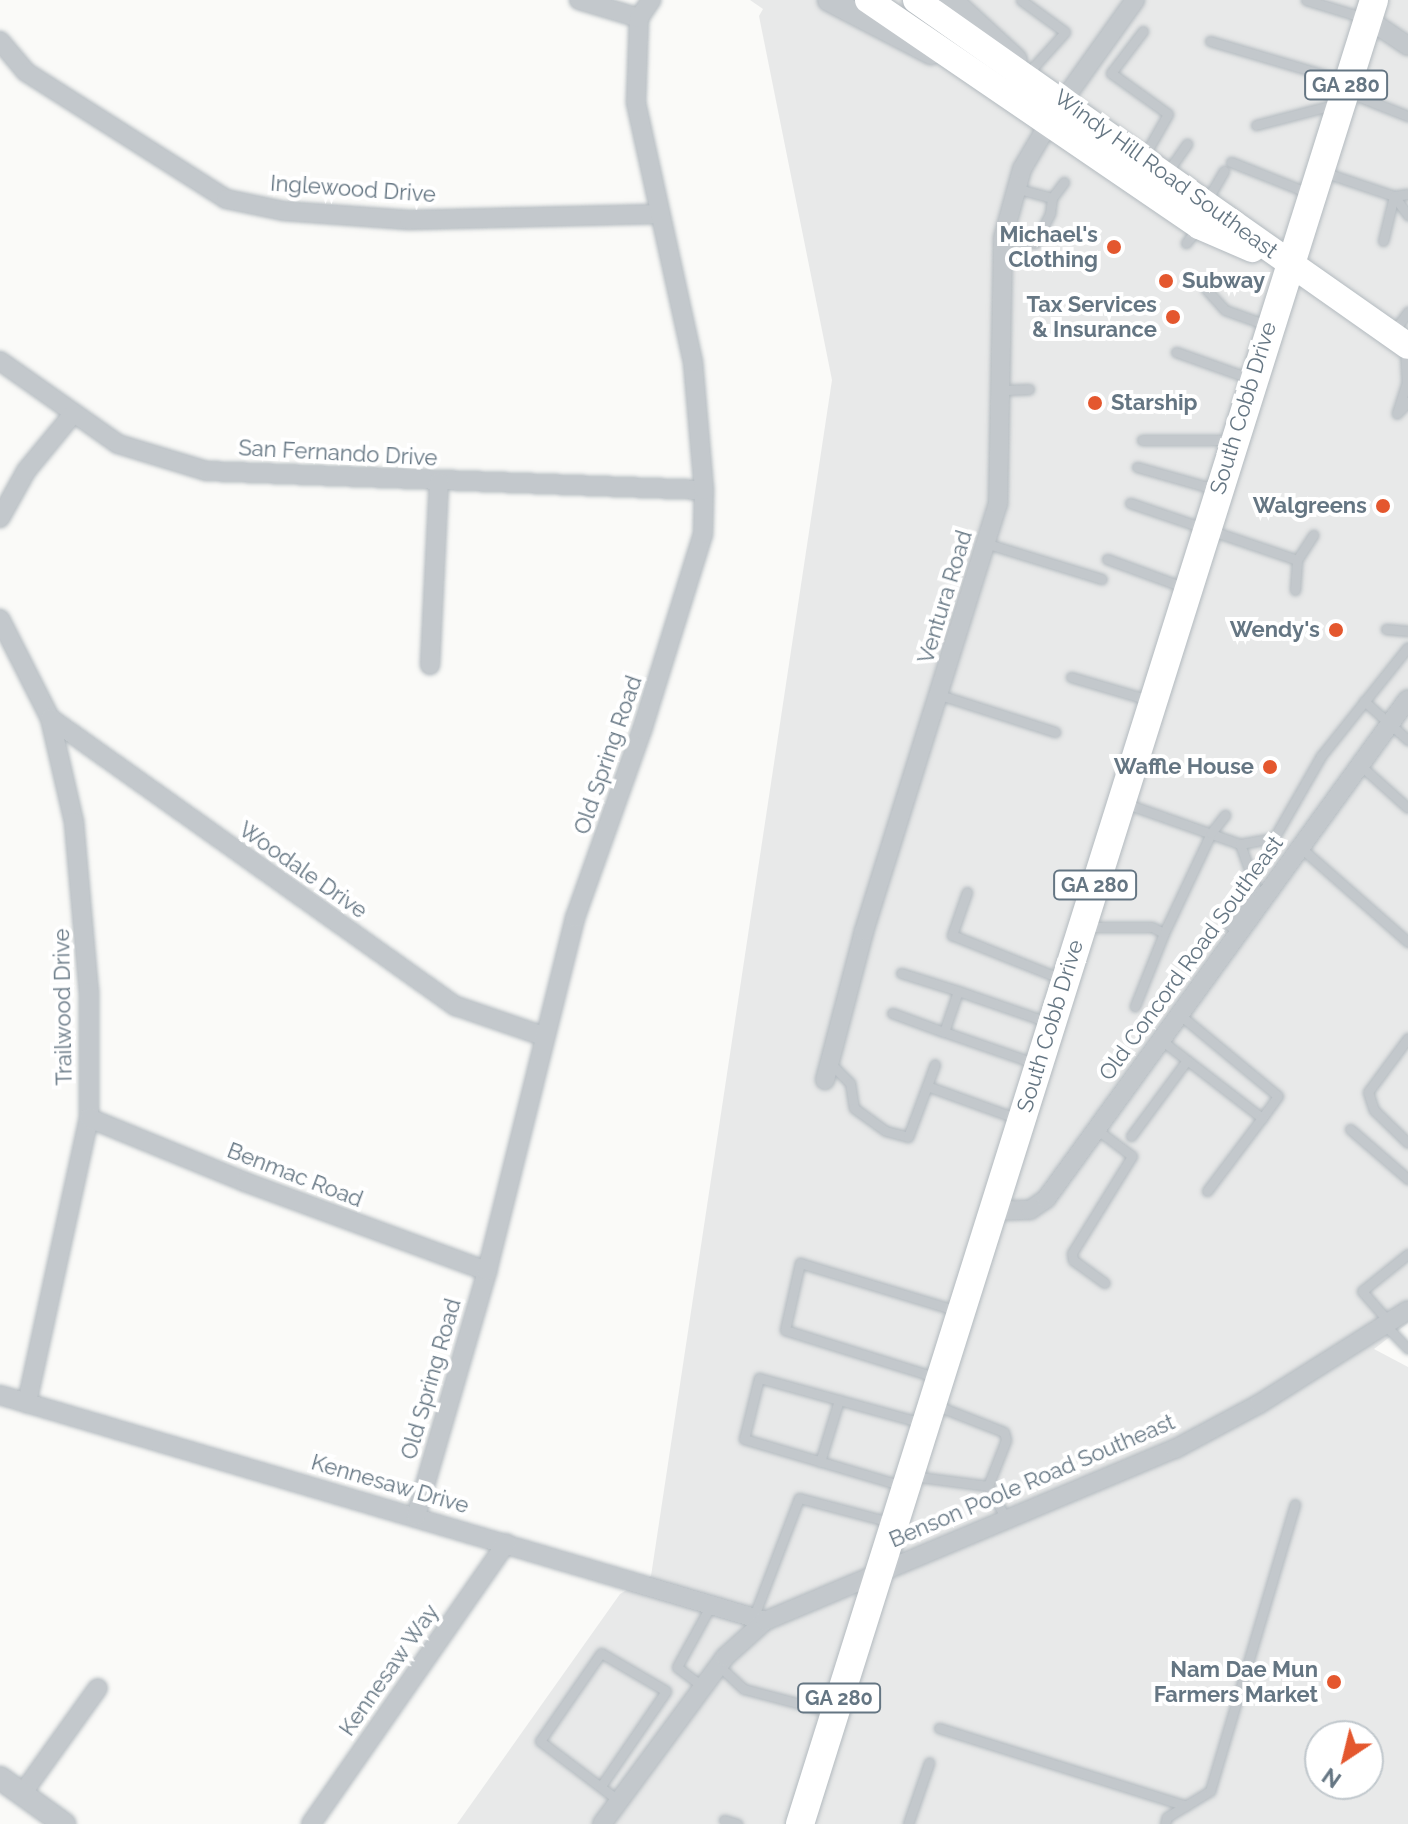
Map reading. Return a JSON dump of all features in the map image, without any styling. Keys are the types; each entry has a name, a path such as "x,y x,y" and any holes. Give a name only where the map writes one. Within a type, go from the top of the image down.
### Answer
{"main road":[{"name":"Windy Hill Road Southeast","path":"868,0 967,68 1046,96 1143,158 1166,174 1197,224"},
{"name":"Windy Hill Road Southeast","path":"916,0 1046,96 1197,224 1289,263 1401,341"},
{"name":"South Cobb Drive","path":"800,1824 1217,490 1371,9"}],"street":[{"path":"579,0 639,18 651,0"},
{"name":"Windy Hill Road Southeast","path":"829,0 967,68"},
{"name":"Ventura Road","path":"827,1071 864,931 988,544 998,504 1003,238 1015,188 1046,96 1135,0"},
{"name":"Windy Hill Road Southeast","path":"957,2 1046,96"},
{"path":"1371,9 1408,46"},
{"name":"Old Spring Road","path":"416,1516 487,1271 543,1036 575,918 685,599 703,534 704,490 693,362 636,102 639,18"},
{"name":"Inglewood Drive","path":"0,41 26,72 226,199 284,211 409,220 659,214"},
{"name":"San Fernando Drive","path":"0,361 118,444 207,471 704,490"},
{"path":"0,518 26,471 73,414"},
{"path":"430,665 439,482"},
{"name":"Trailwood Drive","path":"0,619 50,718 74,822 84,908 89,1118 27,1403"},
{"name":"Old Concord Road Southeast","path":"993,1211 1030,1210 1046,1199 1408,699"},
{"name":"Woodale Drive","path":"50,718 456,1006 543,1036"},
{"name":"Benmac Road","path":"89,1118 245,1182 487,1271"},
{"name":"Benson Poole Road Southeast","path":"879,1571 1175,1449 1408,1310"},
{"name":"Kennesaw Drive","path":"0,1395 759,1619"},
{"name":"Kennesaw Way","path":"311,1824 506,1543"},
{"path":"602,1824 718,1665 759,1619 879,1571"},
{"path":"22,1794 98,1688"},
{"path":"0,1778 64,1824"}],"lane":[{"path":"1021,0 1065,32 1046,96"},
{"path":"1306,0 1371,9"},
{"path":"1143,31 1111,73 1168,114 1143,158"},
{"path":"1210,41 1408,116"},
{"path":"1256,125 1344,92"},
{"path":"1166,174 1187,144"},
{"path":"1197,224 1228,167 1394,196 1408,194"},
{"path":"1003,238 1035,243 1050,213 1052,198 1064,182"},
{"path":"1015,188 1052,198"},
{"path":"1394,196 1408,215"},
{"path":"1383,241 1394,196"},
{"path":"1206,289 1225,310 1269,325"},
{"path":"1408,312 1401,341 1407,382 1397,413 1408,402"},
{"path":"1176,352 1252,379"},
{"path":"1002,390 1029,389"},
{"path":"1142,440 1233,440"},
{"path":"1137,467 1217,490"},
{"path":"1130,503 1297,560"},
{"path":"1295,590 1297,560 1313,535"},
{"path":"988,544 1102,579"},
{"path":"1107,559 1187,588"},
{"path":"1386,629 1408,631"},
{"path":"1121,802 1240,844 1274,838 1321,756 1408,647"},
{"path":"1071,677 1152,701"},
{"path":"940,695 1055,732"},
{"path":"1364,701 1408,740"},
{"path":"1360,765 1408,808"},
{"path":"1135,1006 1164,933 1211,833 1225,815"},
{"path":"1238,933 1229,925 1255,886 1240,844"},
{"path":"1300,847 1408,942"},
{"path":"967,892 952,935 1065,980"},
{"path":"1081,927 1152,927 1164,933"},
{"path":"901,973 1051,1023"},
{"path":"944,1032 958,991"},
{"path":"892,1013 1039,1064"},
{"path":"1179,1014 1278,1096 1207,1191"},
{"path":"1408,1038 1368,1092 1374,1110 1408,1143"},
{"path":"1161,1040 1262,1118"},
{"path":"1131,1136 1187,1060"},
{"path":"827,1071 850,1083 854,1108 862,1119 908,1137 935,1064"},
{"path":"927,1086 1021,1120"},
{"path":"1096,1129 1132,1156 1072,1253 1073,1260 1105,1283"},
{"path":"1350,1129 1408,1179"},
{"path":"1408,1254 1362,1291 1408,1349"},
{"path":"961,1312 800,1263 785,1330 932,1402 1004,1432 1006,1440 988,1486"},
{"path":"932,1402 839,1400 759,1378 744,1439 820,1462 908,1481 988,1486"},
{"path":"820,1462 839,1400"},
{"path":"988,1486 1007,1520"},
{"path":"759,1619 799,1498 895,1523"},
{"path":"1165,1824 1210,1791 1295,1504"},
{"path":"702,1686 677,1667 713,1603"},
{"path":"601,1786 666,1691 601,1653 540,1741 619,1801"},
{"path":"718,1665 744,1689 835,1713"},
{"path":"939,1728 1186,1806"},
{"path":"908,1824 929,1763"},
{"path":"724,1820 737,1824"}],"shaded area":[{"path":"750,0 1408,0 1408,1323 1374,1349 1408,1367 1408,1824 457,1824 620,1594 651,1576 832,380 759,16 763,9"}],"place":[{"name":"Michael's Clothing","path":"1114,247"},
{"name":"Subway","path":"1166,281"},
{"name":"Tax Services & Insurance","path":"1173,317"},
{"name":"Starship","path":"1095,403"},
{"name":"Walgreens","path":"1383,506"},
{"name":"Wendy's","path":"1336,630"},
{"name":"Waffle House","path":"1270,767"},
{"name":"Nam Dae Mun Farmers Market","path":"1334,1682"}]}
